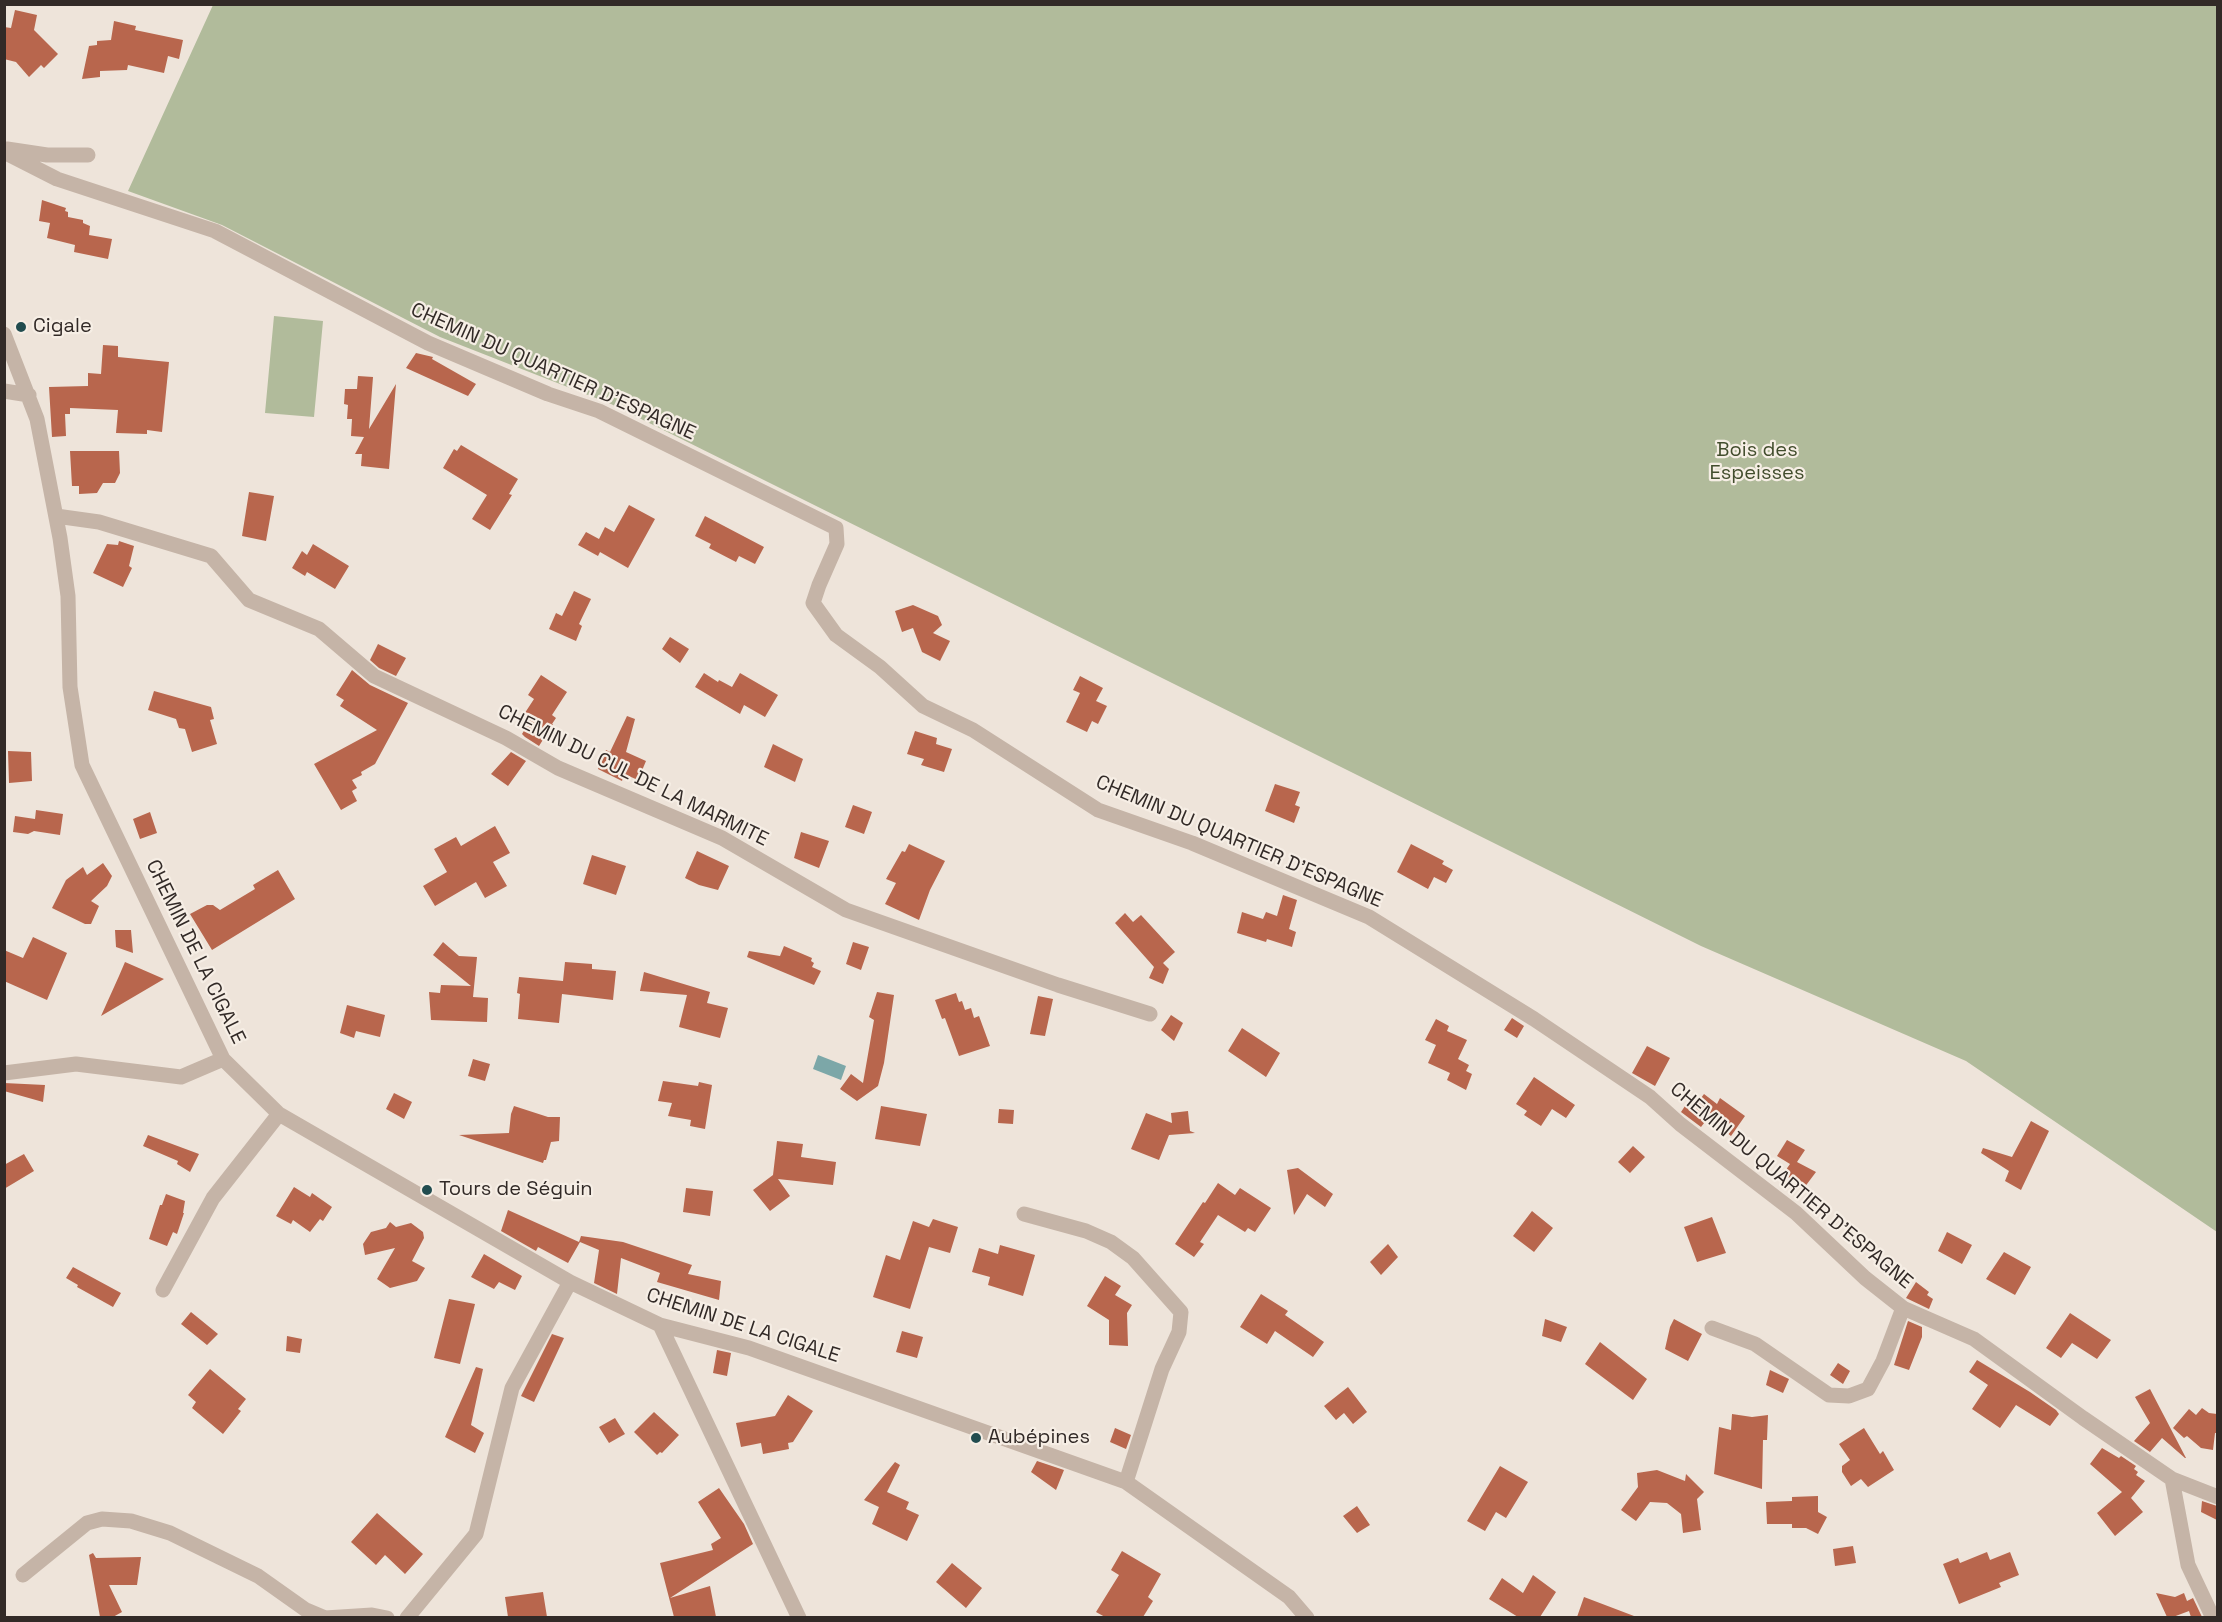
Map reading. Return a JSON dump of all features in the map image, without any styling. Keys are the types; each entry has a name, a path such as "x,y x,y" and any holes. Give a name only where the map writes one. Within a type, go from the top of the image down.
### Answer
{"street":[{"path":"4,150 47,155 88,155"},
{"name":"CHEMIN DU QUARTIER D'ESPAGNE","path":"4,150 57,179 215,231 428,343 548,394 598,411 836,528 837,544 813,603 836,635 880,667 923,706 973,730 1098,810 1192,843 1369,916 1534,1019 1650,1097 1680,1124 1796,1214 1865,1278 1904,1308 1974,1339 2172,1479 2217,1497"},
{"name":"CHEMIN DE LA CIGALE","path":"4,334 37,419 56,516 68,596 70,687 82,765 223,1059 279,1114 570,1282 660,1325 749,1348 1126,1482 1289,1597 1307,1617"},
{"path":"4,391 29,395"},
{"name":"CHEMIN DU CUL DE LA MARMITE","path":"56,516 99,522 211,556 249,600 319,629 374,676 506,738 558,768 722,838 846,910 1058,985 1150,1014"},
{"path":"4,1073 76,1064 181,1077 223,1059"},
{"path":"163,1290 213,1198 279,1114"},
{"path":"1024,1214 1086,1231 1111,1242 1133,1258 1181,1312 1179,1332 1162,1369 1126,1482"},
{"path":"407,1617 476,1534 512,1388 570,1282"},
{"path":"1712,1328 1755,1344 1829,1395 1849,1396 1868,1389 1883,1361 1904,1308"},
{"path":"660,1325 799,1617"},
{"path":"2172,1479 2188,1565 2213,1617"},
{"path":"23,1575 87,1523 102,1519 131,1521 170,1533 258,1576 306,1610 325,1617 372,1615 387,1617"}],"green space":[{"name":"Bois des Espeisses","path":"213,5 2217,5 2217,1232 1966,1061 1701,946 611,404 440,337 222,225 128,191"},
{"path":"274,316 323,321 314,417 265,413"}],"water":[{"path":"818,1055 846,1066 841,1080 813,1069"}],"building":[{"path":"15,10 37,15 34,30 58,54 44,68 41,65 29,77 16,62 4,59 4,27 11,28"},
{"path":"114,21 136,26 135,30 183,40 179,59 168,56 164,73 128,65 127,70 100,71 100,77 82,79 89,46 97,45 97,41 111,40"},
{"path":"42,200 66,208 68,217 83,220 83,223 90,226 89,235 112,239 108,259 74,252 75,245 47,238 50,223 39,221"},
{"path":"103,345 118,346 118,357 169,362 162,432 147,430 147,434 116,433 118,410 70,408 70,414 65,414 66,436 52,437 49,387 88,386 88,373 101,374"},
{"path":"416,353 433,357 432,359 476,384 468,396 406,368"},
{"path":"358,376 373,377 369,429 396,384 389,469 361,466 362,454 355,454 364,437 351,436 352,419 347,419 348,405 344,404 345,389 357,389"},
{"path":"461,445 518,479 509,494 512,495 490,530 472,519 487,495 443,468 454,449 457,451"},
{"path":"70,451 119,451 120,473 115,483 103,483 97,493 79,494 79,486 72,486"},
{"path":"249,492 274,496 266,541 242,536"},
{"path":"629,505 655,519 628,568 600,552 598,556 578,545 586,532 599,539 605,527 614,532"},
{"path":"705,516 764,547 755,564 739,556 736,562 709,548 711,544 695,536"},
{"path":"119,541 134,546 129,566 132,568 123,587 93,573 107,544 118,545"},
{"path":"313,544 349,566 335,589 307,572 305,576 292,568 302,551 307,555"},
{"path":"574,591 591,599 579,624 582,626 576,641 549,629 556,613 562,616"},
{"path":"913,605 938,616 942,625 933,633 950,641 940,661 922,652 913,628 902,632 895,611"},
{"path":"670,637 689,649 680,663 662,649"},
{"path":"378,644 406,658 396,676 379,668 370,660"},
{"path":"352,670 370,685 408,703 375,764 352,780 357,788 352,791 357,801 341,810 314,764 377,730 340,706 344,700 336,695"},
{"path":"704,673 732,687 740,673 778,695 765,717 744,705 740,714 695,687"},
{"path":"541,675 567,692 552,715 556,718 539,746 525,737 522,734 525,729 517,725 534,699 528,695"},
{"path":"1080,676 1103,688 1096,701 1107,706 1098,724 1092,721 1087,732 1066,722 1080,693 1073,690"},
{"path":"154,691 211,707 214,719 210,720 217,744 192,752 185,729 179,728 176,719 148,710"},
{"path":"627,716 635,719 626,752 646,761 638,780 624,774 622,781 598,769 606,750 610,752"},
{"path":"915,731 937,738 936,744 952,749 944,772 921,765 924,759 907,754"},
{"path":"773,744 803,759 795,782 764,767"},
{"path":"8,751 31,752 32,781 9,783"},
{"path":"511,752 526,761 508,786 491,774"},
{"path":"1275,784 1300,792 1295,805 1300,807 1294,823 1265,811"},
{"path":"853,805 872,812 864,834 845,827"},
{"path":"36,810 63,814 60,835 34,831 28,834 13,832 15,816 35,819"},
{"path":"150,812 157,833 140,839 133,819"},
{"path":"495,826 510,853 493,862 507,886 485,898 476,882 435,906 423,886 447,872 434,849 456,837 461,846"},
{"path":"801,832 829,841 819,868 794,858"},
{"path":"909,844 945,861 930,890 919,920 885,904 896,883 886,879 902,851 905,852"},
{"path":"1411,844 1444,861 1442,864 1453,870 1446,883 1434,877 1428,889 1397,872"},
{"path":"697,851 729,866 718,890 685,878"},
{"path":"592,855 626,866 616,895 583,884"},
{"path":"103,863 112,876 107,886 91,901 99,906 91,924 85,924 52,908 66,880 83,867 87,875"},
{"path":"278,870 295,899 212,950 190,914 207,905 213,905 220,910 255,889 253,885"},
{"path":"1283,895 1297,900 1289,929 1296,932 1292,947 1237,933 1242,912 1263,919 1266,912 1277,916"},
{"path":"1125,913 1133,922 1141,915 1175,952 1163,963 1169,969 1163,984 1149,978 1154,967 1115,923"},
{"path":"115,930 131,930 133,953 116,947"},
{"path":"33,937 67,953 47,1000 4,981 4,950 23,958"},
{"path":"443,942 459,956 477,957 473,997 488,998 487,1022 431,1020 429,992 440,993 441,985 471,986 433,955"},
{"path":"853,942 869,947 861,970 846,964"},
{"path":"784,946 812,958 811,961 814,963 812,967 821,971 814,985 747,957 749,951 780,956"},
{"path":"125,962 164,979 101,1016 119,976"},
{"path":"565,962 592,964 592,969 616,971 613,1000 562,994 559,1023 518,1019 519,977 563,981"},
{"path":"644,972 710,992 707,1003 728,1008 720,1038 679,1027 687,995 640,991"},
{"path":"877,992 894,995 884,1063 878,1086 857,1101 840,1089 851,1074 863,1083 874,1020 869,1017"},
{"path":"956,993 965,1010 971,1008 974,1018 979,1016 990,1046 959,1056 945,1018 942,1019 935,1000"},
{"path":"1038,996 1053,999 1045,1036 1030,1034"},
{"path":"347,1005 385,1015 380,1037 356,1031 354,1038 340,1033"},
{"path":"1171,1015 1183,1023 1174,1041 1161,1030"},
{"path":"1512,1018 1524,1026 1517,1038 1504,1030"},
{"path":"1436,1019 1449,1026 1447,1031 1467,1040 1458,1059 1469,1065 1466,1071 1472,1074 1466,1090 1447,1080 1450,1073 1428,1063 1436,1045 1425,1040"},
{"path":"1242,1028 1280,1053 1266,1077 1228,1051"},
{"path":"1647,1046 1670,1058 1655,1086 1632,1073"},
{"path":"473,1059 490,1064 485,1081 468,1076"},
{"path":"1534,1077 1575,1105 1566,1118 1552,1109 1541,1126 1524,1115 1527,1111 1516,1104"},
{"path":"663,1081 698,1086 699,1082 712,1085 705,1129 690,1126 691,1120 668,1116 672,1103 658,1101"},
{"path":"4,1083 45,1085 43,1102 4,1091"},
{"path":"394,1093 412,1102 404,1119 386,1109"},
{"path":"1704,1094 1717,1104 1720,1098 1745,1116 1731,1136 1708,1118 1701,1127 1681,1112 1691,1097 1698,1102"},
{"path":"514,1106 548,1117 560,1117 559,1141 551,1142 543,1163 459,1135 509,1133"},
{"path":"881,1106 927,1114 920,1146 875,1139"},
{"path":"999,1109 1014,1110 1013,1124 998,1123"},
{"path":"1188,1111 1190,1131 1195,1133 1169,1135 1159,1160 1131,1149 1146,1113 1172,1123 1171,1113"},
{"path":"2031,1121 2049,1131 2021,1190 2005,1181 2009,1171 1981,1153 1983,1148 2012,1157"},
{"path":"148,1135 199,1154 190,1172 177,1164 178,1161 143,1146"},
{"path":"1787,1140 1805,1150 1797,1162 1816,1172 1804,1188 1783,1174 1790,1164 1777,1156"},
{"path":"777,1141 803,1144 801,1157 836,1162 833,1185 778,1179 790,1196 770,1211 753,1190 773,1175"},
{"path":"1633,1146 1645,1157 1630,1173 1618,1162"},
{"path":"24,1154 34,1171 4,1189 4,1165"},
{"path":"1298,1168 1333,1194 1325,1207 1307,1194 1294,1215 1287,1170"},
{"path":"1218,1183 1235,1195 1240,1188 1271,1208 1255,1232 1248,1228 1245,1232 1218,1215 1200,1242 1204,1244 1194,1257 1175,1244"},
{"path":"294,1187 310,1197 312,1193 332,1207 323,1221 320,1219 310,1232 293,1220 291,1224 276,1216"},
{"path":"686,1188 713,1191 710,1216 683,1212"},
{"path":"166,1194 185,1201 184,1213 177,1234 173,1232 167,1246 149,1239"},
{"path":"508,1210 579,1242 581,1236 623,1242 692,1265 688,1274 721,1281 719,1300 657,1282 660,1273 621,1258 617,1294 594,1283 599,1250 580,1242 568,1263 538,1247 536,1251 501,1231"},
{"path":"1532,1211 1553,1228 1534,1252 1513,1236"},
{"path":"1712,1217 1726,1253 1697,1262 1684,1227"},
{"path":"933,1219 958,1227 950,1253 929,1247 910,1309 873,1297 886,1255 900,1260 913,1221 929,1227"},
{"path":"390,1222 396,1227 411,1223 423,1232 424,1238 412,1261 425,1268 417,1281 390,1288 377,1279 395,1248 365,1255 363,1244 371,1232 386,1228"},
{"path":"1947,1232 1972,1245 1962,1264 1938,1251"},
{"path":"1388,1244 1398,1257 1381,1275 1370,1262"},
{"path":"1000,1245 1035,1255 1023,1296 988,1285 990,1277 972,1272 979,1248 998,1254"},
{"path":"2004,1252 2031,1267 2015,1295 1986,1279"},
{"path":"484,1254 522,1276 515,1290 499,1282 494,1289 471,1277"},
{"path":"73,1267 121,1293 113,1307 77,1287 78,1285 66,1278"},
{"path":"1105,1276 1121,1286 1115,1295 1132,1305 1127,1313 1128,1346 1109,1345 1109,1320 1087,1306"},
{"path":"1916,1282 1929,1292 1927,1295 1933,1299 1929,1309 1906,1298"},
{"path":"1261,1294 1288,1311 1285,1315 1324,1342 1313,1357 1275,1331 1267,1344 1240,1327"},
{"path":"449,1299 475,1304 460,1364 434,1358"},
{"path":"191,1312 218,1334 207,1345 181,1324"},
{"path":"2070,1313 2111,1340 2097,1359 2072,1343 2061,1358 2046,1348"},
{"path":"1545,1319 1567,1327 1561,1342 1542,1336"},
{"path":"1674,1319 1702,1334 1688,1361 1665,1349"},
{"path":"1908,1321 1922,1327 1922,1337 1909,1370 1894,1365"},
{"path":"902,1331 923,1337 917,1358 896,1352"},
{"path":"552,1334 564,1338 534,1402 521,1396"},
{"path":"287,1336 302,1339 300,1353 286,1351"},
{"path":"1600,1342 1647,1379 1633,1400 1585,1364"},
{"path":"717,1350 731,1353 727,1376 713,1373"},
{"path":"1977,1360 2056,1410 2059,1414 2050,1426 2016,1405 2000,1428 1972,1409 1988,1385 1969,1372"},
{"path":"1838,1363 1850,1371 1843,1384 1830,1375"},
{"path":"476,1367 483,1369 471,1425 484,1433 475,1453 445,1437"},
{"path":"210,1369 246,1399 238,1409 241,1411 223,1434 192,1408 196,1402 188,1395"},
{"path":"1770,1370 1789,1379 1783,1393 1766,1385"},
{"path":"1348,1387 1367,1412 1353,1424 1344,1413 1336,1420 1324,1406"},
{"path":"2150,1389 2186,1458 2162,1438 2150,1452 2134,1441 2150,1423 2135,1397"},
{"path":"788,1395 813,1411 793,1442 788,1443 789,1449 763,1454 761,1443 741,1447 736,1423 775,1416"},
{"path":"2202,1408 2209,1413 2217,1414 2217,1433 2215,1433 2213,1450 2201,1448 2173,1428 2189,1409 2196,1415"},
{"path":"654,1412 679,1435 662,1453 657,1455 634,1432"},
{"path":"1732,1414 1752,1417 1768,1415 1767,1440 1763,1440 1762,1489 1714,1474 1719,1427 1731,1430"},
{"path":"615,1418 625,1434 609,1443 599,1427"},
{"path":"1115,1428 1131,1435 1126,1449 1110,1442"},
{"path":"1864,1428 1880,1454 1883,1451 1894,1470 1868,1487 1861,1479 1851,1486 1842,1472 1842,1466 1850,1460 1839,1444"},
{"path":"2102,1448 2119,1458 2121,1456 2136,1466 2134,1469 2138,1472 2136,1475 2145,1481 2131,1498 2143,1512 2115,1536 2097,1513 2122,1492 2090,1464"},
{"path":"1037,1461 1064,1470 1056,1490 1031,1472"},
{"path":"895,1462 900,1465 887,1492 909,1502 906,1509 919,1515 907,1541 872,1524 879,1507 864,1500"},
{"path":"1500,1466 1528,1482 1506,1518 1496,1512 1485,1531 1467,1521"},
{"path":"1657,1470 1685,1481 1686,1474 1704,1492 1697,1499 1701,1530 1683,1533 1681,1514 1667,1503 1650,1502 1636,1521 1621,1510 1638,1487 1637,1473"},
{"path":"719,1488 744,1524 753,1544 670,1598 710,1586 716,1617 674,1617 660,1563 713,1550 711,1544 721,1538 698,1502"},
{"path":"1818,1496 1818,1512 1827,1517 1818,1534 1806,1528 1792,1528 1792,1524 1767,1524 1766,1502 1792,1501 1792,1497"},
{"path":"2202,1501 2217,1506 2217,1520 2201,1512"},
{"path":"1357,1506 1370,1525 1357,1533 1343,1516"},
{"path":"377,1513 423,1554 405,1574 385,1555 376,1565 351,1542"},
{"path":"1853,1546 1856,1563 1835,1566 1833,1549"},
{"path":"1122,1551 1161,1574 1148,1597 1153,1601 1143,1617 1105,1617 1096,1612 1119,1575 1111,1570"},
{"path":"1987,1552 1990,1560 2010,1552 2019,1575 1999,1583 2001,1587 1959,1604 1943,1564 1958,1558 1960,1563"},
{"path":"93,1553 96,1558 141,1557 137,1585 109,1585 122,1612 113,1617 100,1617 89,1555"},
{"path":"952,1563 982,1588 966,1608 936,1582"},
{"path":"1533,1575 1556,1592 1540,1617 1518,1617 1489,1599 1502,1578 1523,1593"},
{"path":"543,1592 547,1617 508,1617 505,1597"},
{"path":"2156,1593 2175,1597 2184,1593 2187,1601 2193,1598 2202,1617 2191,1617 2189,1611 2167,1617"},
{"path":"1584,1597 1634,1616 1634,1617 1577,1617"}],"place":[{"name":"Cigale","path":"21,327"},
{"name":"Tours de Séguin","path":"427,1190"},
{"name":"Aubépines","path":"976,1438"}]}
